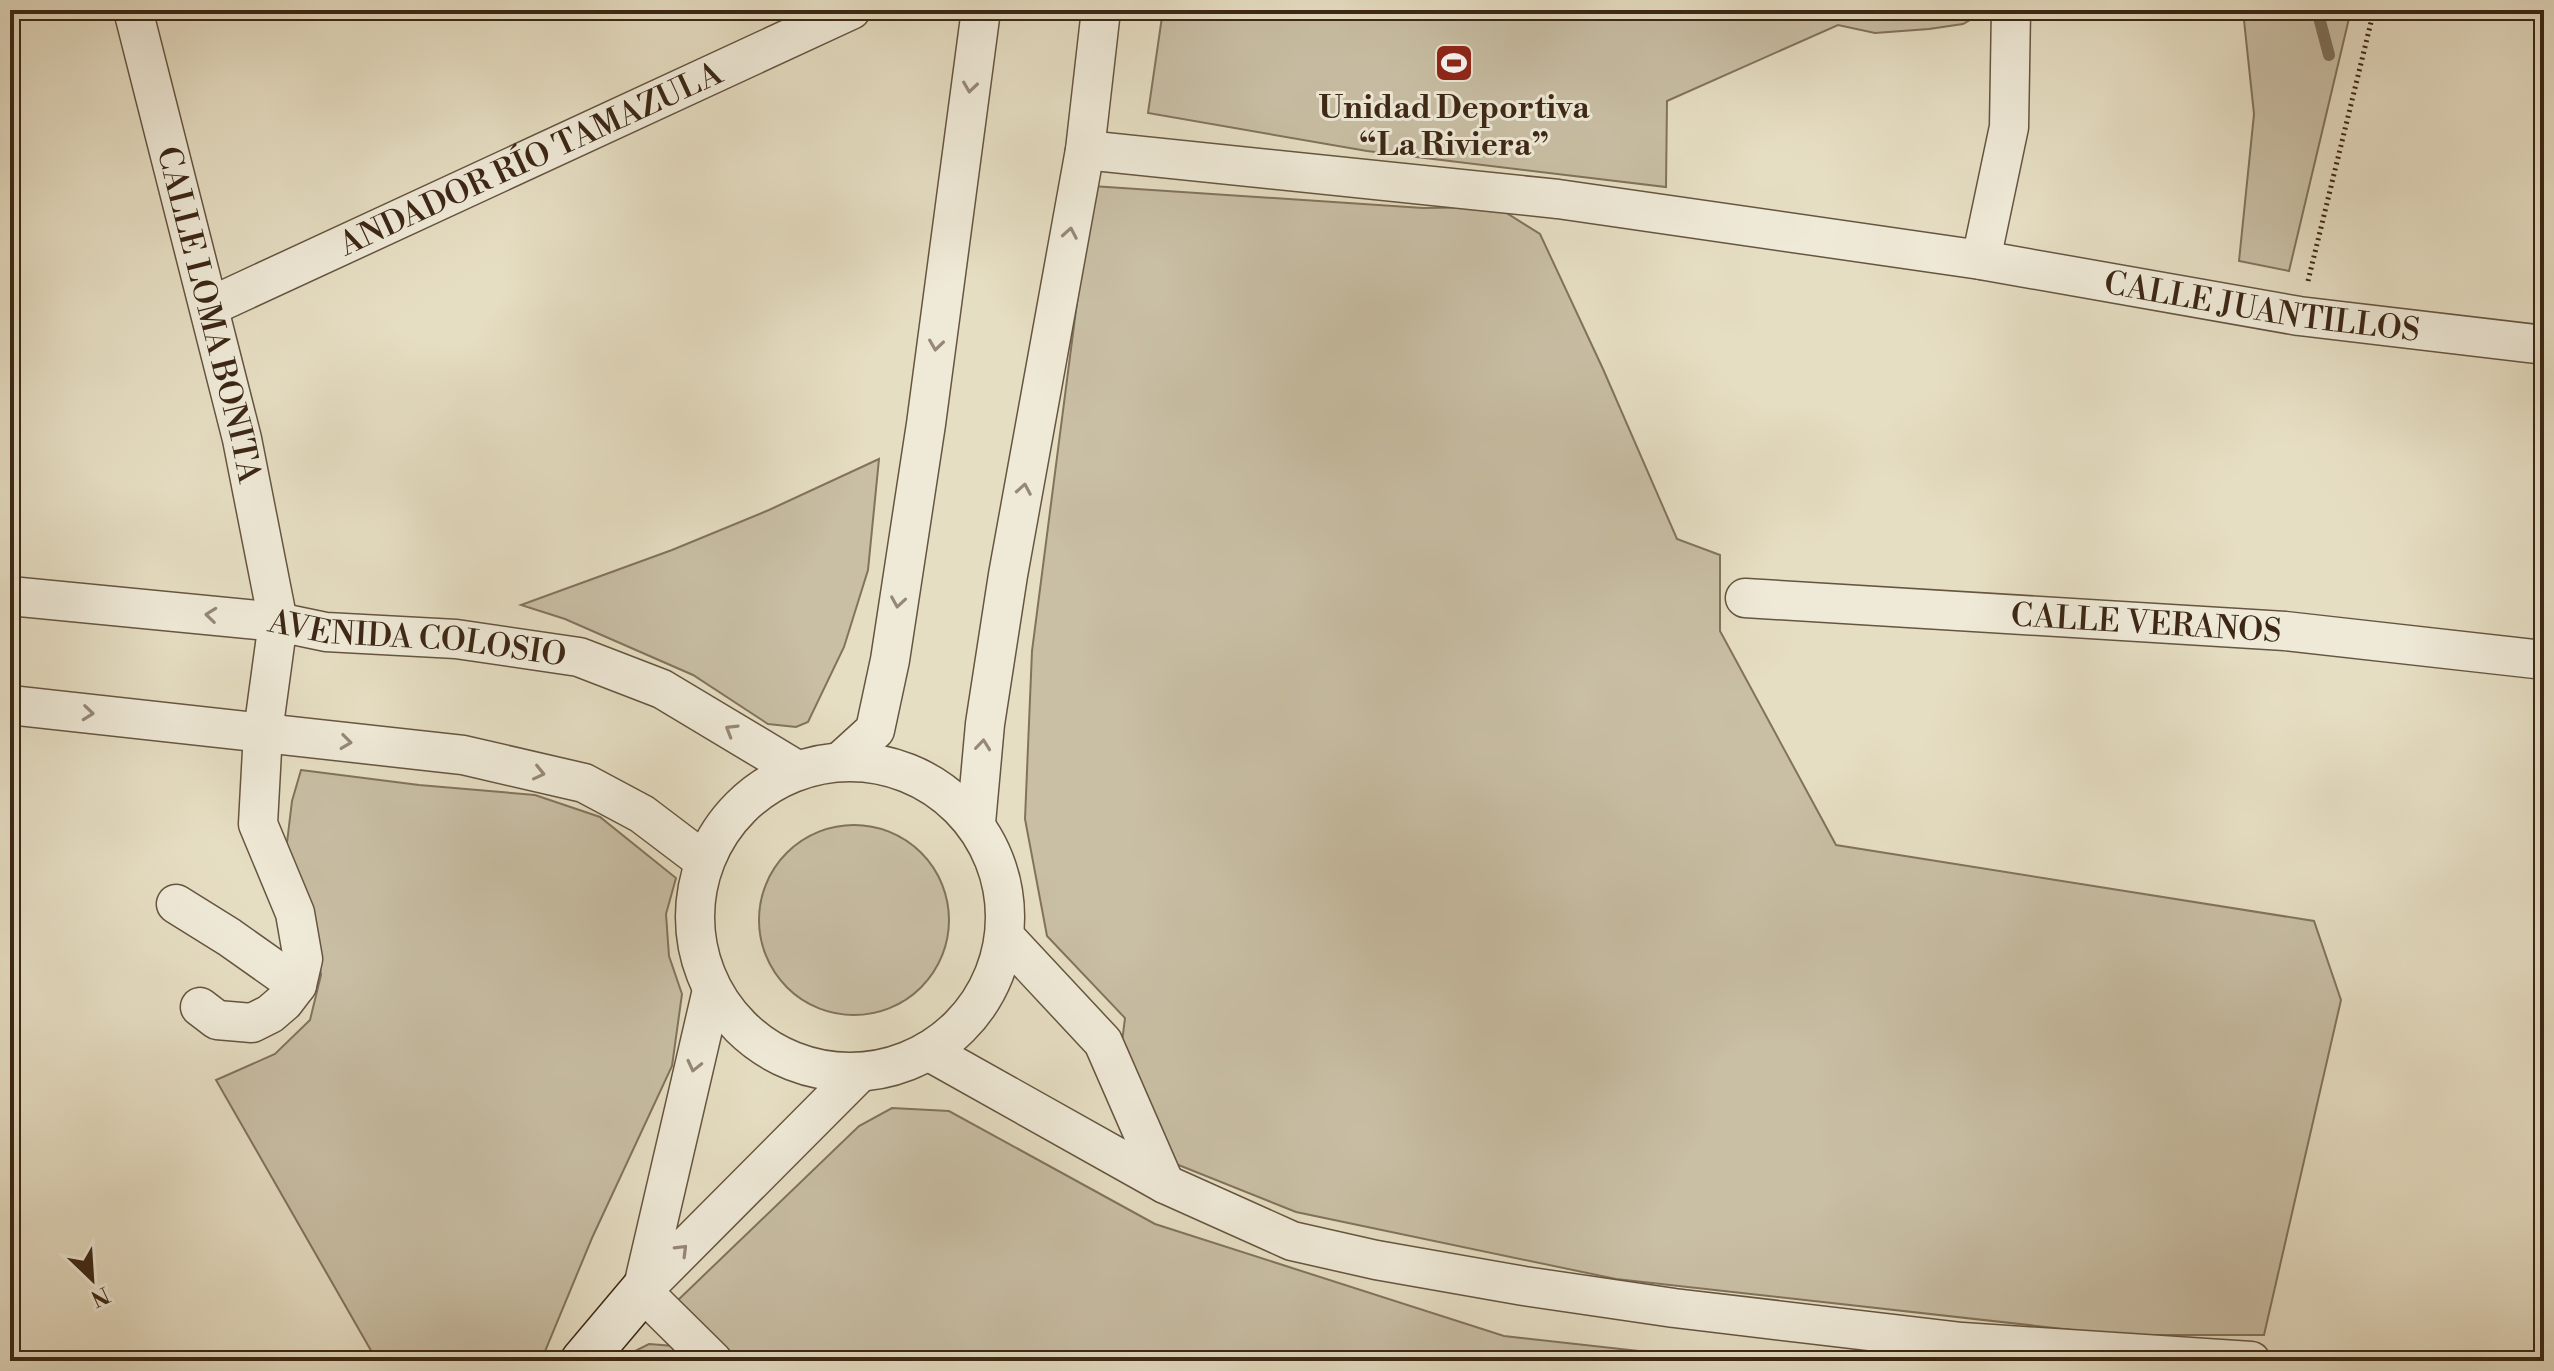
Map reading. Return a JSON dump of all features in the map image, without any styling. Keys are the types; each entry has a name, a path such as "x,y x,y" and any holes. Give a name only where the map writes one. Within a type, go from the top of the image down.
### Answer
{"main road":[{"path":"583,1361 642,1291"}],"street":[{"name":"CALLE LOMA BONITA","path":"133,10 242,439 278,622 263,732 258,824 295,913 303,959 297,985"},
{"name":"ANDADOR RÍO TAMAZULA","path":"209,307 851,10"},
{"path":"841,761 875,730 890,660 928,409 981,10"},
{"path":"976,823 985,724 1008,575 1085,150 1101,10"},
{"path":"1981,260 2009,127 2011,10"},
{"name":"CALLE JUANTILLOS","path":"1085,150 1558,199 1981,260 2299,316 2544,345"},
{"name":"AVENIDA COLOSIO","path":"10,596 278,622 326,632 456,639 579,657 662,689 797,770"},
{"name":"CALLE VERANOS","path":"1745,598 2285,631 2544,660"},
{"path":"10,705 463,755 584,783 642,814 704,861"},
{"path":"841,761 893,766 939,788 976,823 996,858 1005,897 1005,937 991,983 965,1022 928,1051 895,1066 860,1072 815,1068 773,1053 738,1026 712,990 697,948 694,904 704,861 726,822 737,811 758,791 797,770 841,761"},
{"path":"176,904 297,985 270,1014 252,1023 217,1020 200,1007"},
{"path":"1005,937 1103,1042 1165,1184"},
{"path":"642,1291 712,990"},
{"path":"928,1051 1165,1184 1292,1241 1376,1260 1524,1286 1674,1308 1962,1342 2251,1361"},
{"path":"642,1291 860,1072"},
{"path":"642,1291 713,1361"}],"path":[{"path":"2299,316 2374,10"}],"shaded area":[{"name":"Unidad Deportiva “La Riviera”","path":"1163,10 1987,10 1963,24 1929,29 1875,33 1838,25 1667,101 1666,187 1367,151 1148,113"},
{"path":"2240,10 2351,10 2289,271 2239,261 2254,114 2243,11"},
{"path":"1092,186 1423,208 1497,207 1540,234 1677,539 1720,555 1720,631 1836,845 2314,921 2341,1000 2264,1335 2118,1335 1616,1279 1296,1212 1141,1150 1120,1058 1125,1018 1047,936 1025,819 1032,651"},
{"path":"879,459 868,570 844,647 808,722 796,727 768,724 693,675 565,619 521,605 672,550 769,510"},
{"path":"301,770 535,795 600,817 676,878 666,914 669,956 682,994 672,1066 592,1238 541,1361 377,1361 216,1080 275,1054 310,1020 321,975 312,917 286,851 292,801"},
{"path":"854,825 890,832 921,853 942,884 949,920 942,956 921,987 890,1008 854,1015 818,1008 787,987 766,956 759,920 766,884 787,853 818,832"},
{"path":"892,1108 949,1111 1155,1224 1504,1336 1729,1361 732,1361 676,1302 859,1126"},
{"path":"649,1344 674,1346 689,1361 624,1361 631,1353"}],"waterway":[{"path":"2317,10 2329,55"}],"place":[{"name":"Unidad Deportiva “La Riviera”","path":"1454,63"}]}
